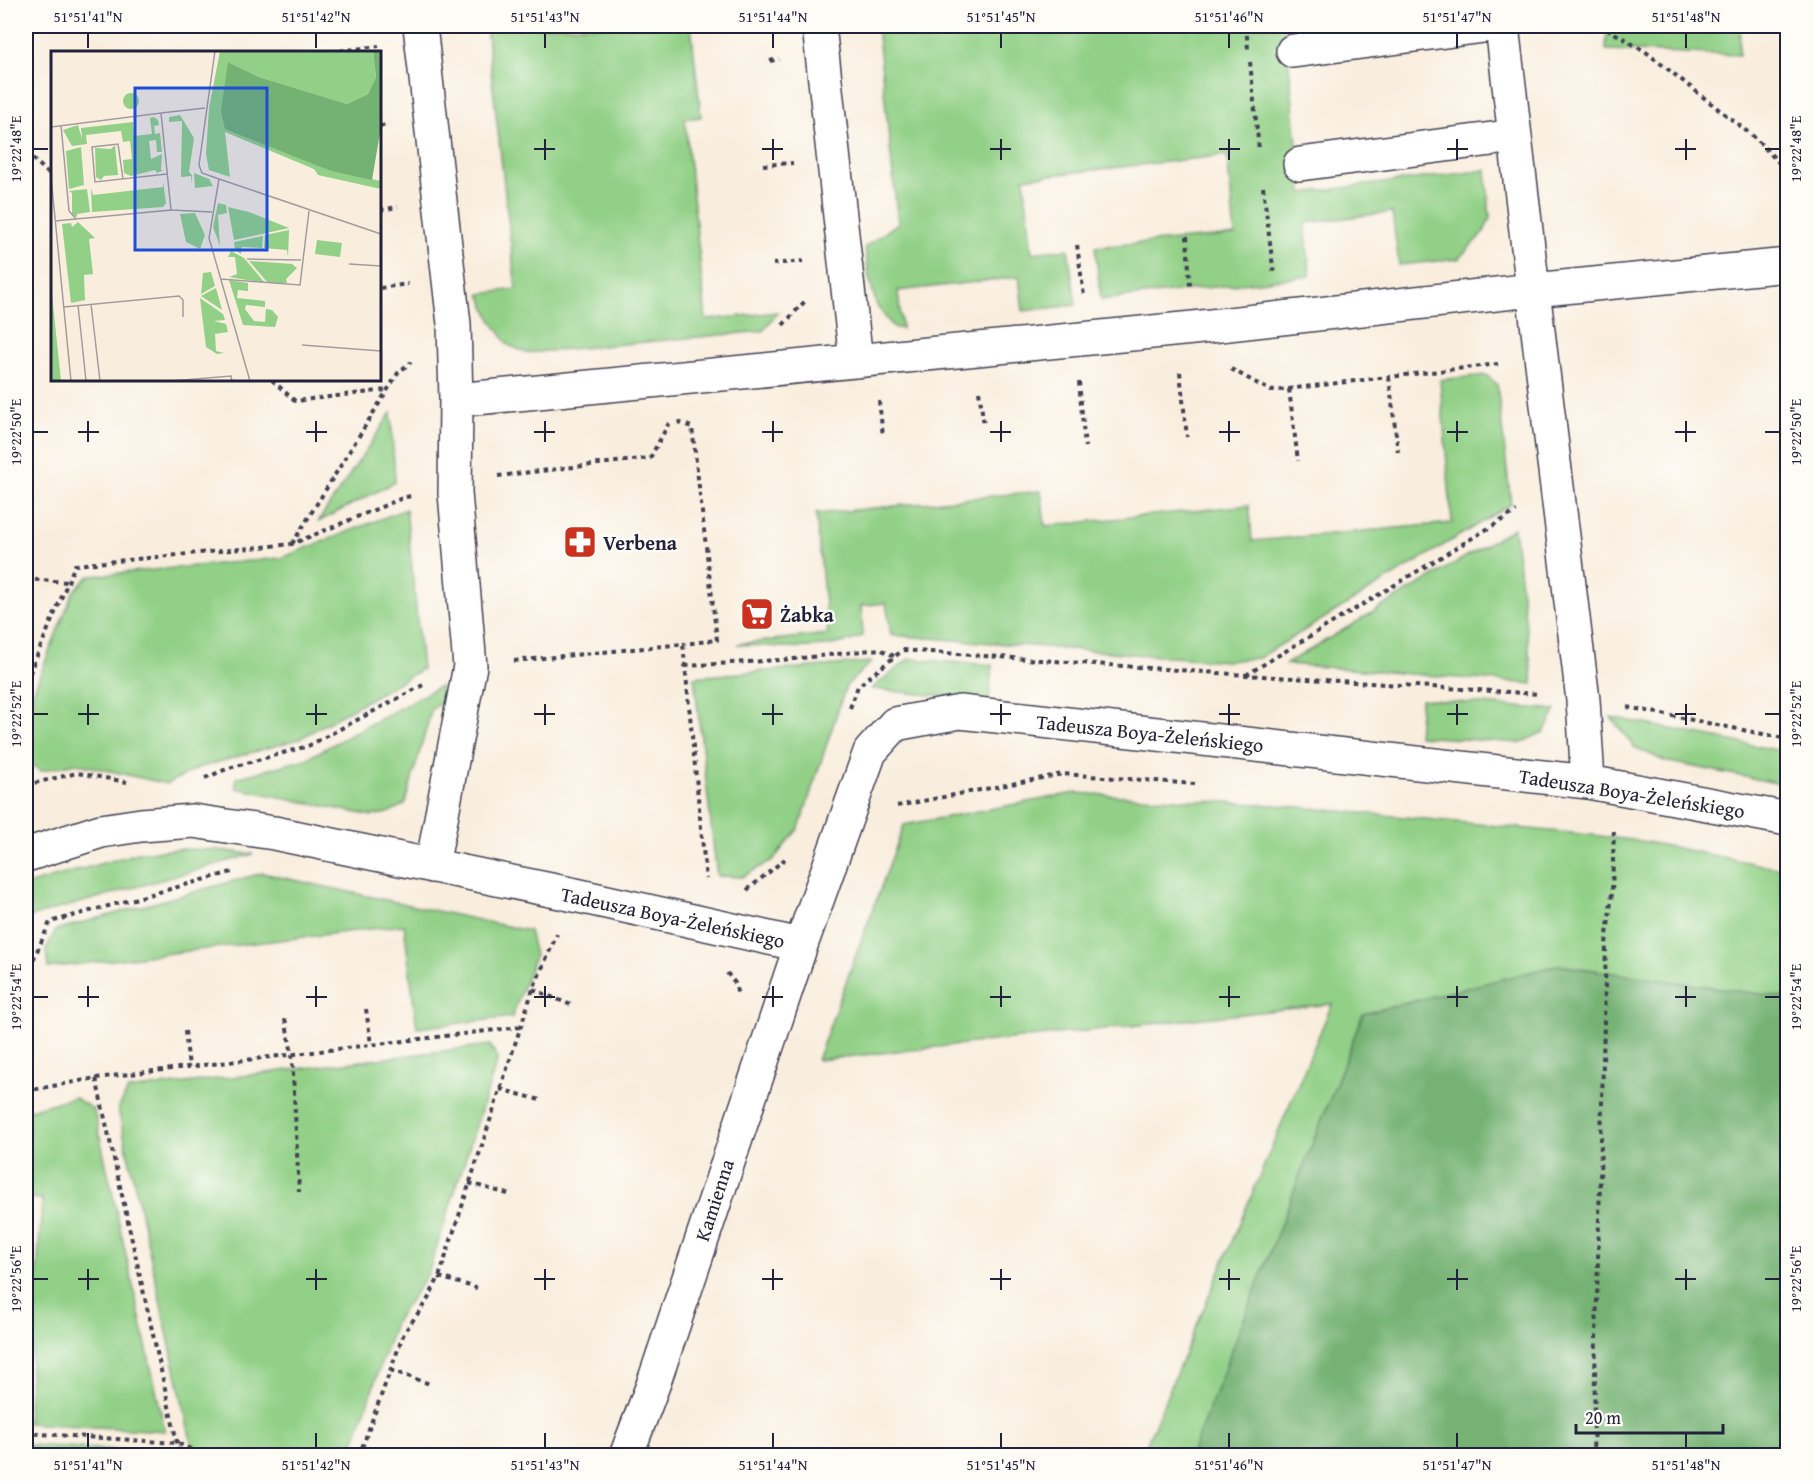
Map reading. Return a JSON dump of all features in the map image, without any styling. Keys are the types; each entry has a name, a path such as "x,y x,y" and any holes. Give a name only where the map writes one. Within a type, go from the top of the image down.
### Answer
{"street":[{"path":"420,26 454,324 455,493 470,666 432,866"},
{"path":"819,26 856,361"},
{"path":"1293,51 1484,26"},
{"path":"1502,26 1583,700 1588,782"},
{"path":"1300,164 1515,136"},
{"path":"456,400 1193,328 1533,290 1788,265"},
{"name":"Tadeusza Boya-Żeleńskiego","path":"26,855 100,831 193,821 274,833 575,895 801,945 870,752 895,724 960,712 1588,782 1788,819"},
{"name":"Kamienna","path":"626,1455 653,1385 801,945"}],"path":[{"path":"1562,26 1606,28 1646,52 1754,137 1788,172"},
{"path":"338,51 382,45"},
{"path":"26,152 51,176"},
{"path":"763,165 797,162"},
{"path":"381,210 402,207"},
{"path":"1187,236 1193,328 1197,350 1271,391 1542,359"},
{"path":"1077,245 1089,338"},
{"path":"381,288 409,283"},
{"path":"292,544 398,374 454,324"},
{"path":"1179,363 1187,436"},
{"path":"1078,373 1085,447"},
{"path":"1389,377 1398,452"},
{"path":"273,381 295,401 387,390"},
{"path":"978,385 984,425"},
{"path":"1289,389 1298,461"},
{"path":"26,682 75,565 292,544 405,497 455,493 486,477 650,458 671,420 692,427 717,640 470,666 447,672 308,746 229,768 197,781"},
{"path":"1246,675 1525,506"},
{"path":"26,579 68,582"},
{"path":"683,644 706,880"},
{"path":"686,666 794,659 880,649 894,656"},
{"path":"1583,700 1788,739"},
{"path":"26,773 27,785"},
{"path":"888,808 1063,774 1205,785"},
{"path":"1593,1455 1606,944 1612,893 1615,823"},
{"path":"359,1455 404,1333 428,1299 439,1277 533,989 575,895"},
{"path":"533,989 571,1005"},
{"path":"366,1009 371,1044"},
{"path":"285,1019 292,1054 299,1192"},
{"path":"26,1091 96,1078 520,1027"},
{"path":"185,1031 189,1067"},
{"path":"96,1078 180,1455"},
{"path":"500,1089 540,1100"},
{"path":"470,1183 508,1194"},
{"path":"439,1277 477,1288"},
{"path":"390,1370 430,1384"},
{"path":"26,1433 177,1443 207,1455"}],"green space":[{"path":"486,26 691,26 701,117 685,119 706,320 778,312 763,331 527,353 508,345 491,320 480,294 516,289"},
{"path":"877,26 1285,26 1302,193 1486,170 1490,218 1484,232 1458,259 1399,265 1392,212 1305,223 1310,276 1101,300 1095,247 1235,235 1227,155 1024,178 1032,253 1068,249 1076,305 1023,311 1019,277 898,291 902,329 893,327 877,306 869,278 865,247 898,223"},
{"path":"1607,26 1740,26 1739,55 1606,50"},
{"path":"1486,375 1497,384 1511,504 1259,658 1225,661 891,635 886,603 861,606 863,636 848,641 801,648 737,644 828,634 816,514 1041,491 1045,526 1249,505 1252,541 1452,523 1440,380"},
{"path":"391,413 395,482 318,522"},
{"path":"406,509 422,669 299,739 198,768 167,784 75,763 41,771 30,764 26,750 26,710 73,592 89,576 281,558"},
{"path":"1514,528 1533,684 1286,664"},
{"path":"909,659 992,665 989,701 871,689"},
{"path":"871,662 846,686 799,828 773,860 742,877 717,876 694,677"},
{"path":"440,686 445,702 432,708 405,804 388,813 372,816 236,788 236,778 306,759"},
{"path":"1421,699 1556,710 1544,732 1520,743 1418,736"},
{"path":"1611,717 1787,752 1787,785 1664,761 1634,747"},
{"path":"1075,793 1289,806 1592,835 1647,842 1787,870 1787,998 1558,965 1363,1014 1191,1455 1142,1455 1332,1004 817,1060 904,825"},
{"path":"179,849 253,854 26,918 26,885 138,853"},
{"path":"262,873 529,931 535,955 512,1017 417,1028 404,925 48,968 46,949 56,930"},
{"path":"1558,965 1787,998 1787,1455 1191,1455 1363,1014"},
{"path":"490,1045 498,1058 428,1274 396,1320 350,1455 194,1455 118,1109 128,1090"},
{"path":"74,1097 94,1110 165,1431 27,1423 42,1199 26,1198 26,1111"},
{"path":"26,1445 169,1453 169,1455 26,1455"}],"place":[{"name":"Verbena","path":"580,542"},
{"name":"Żabka","path":"757,614"}]}
